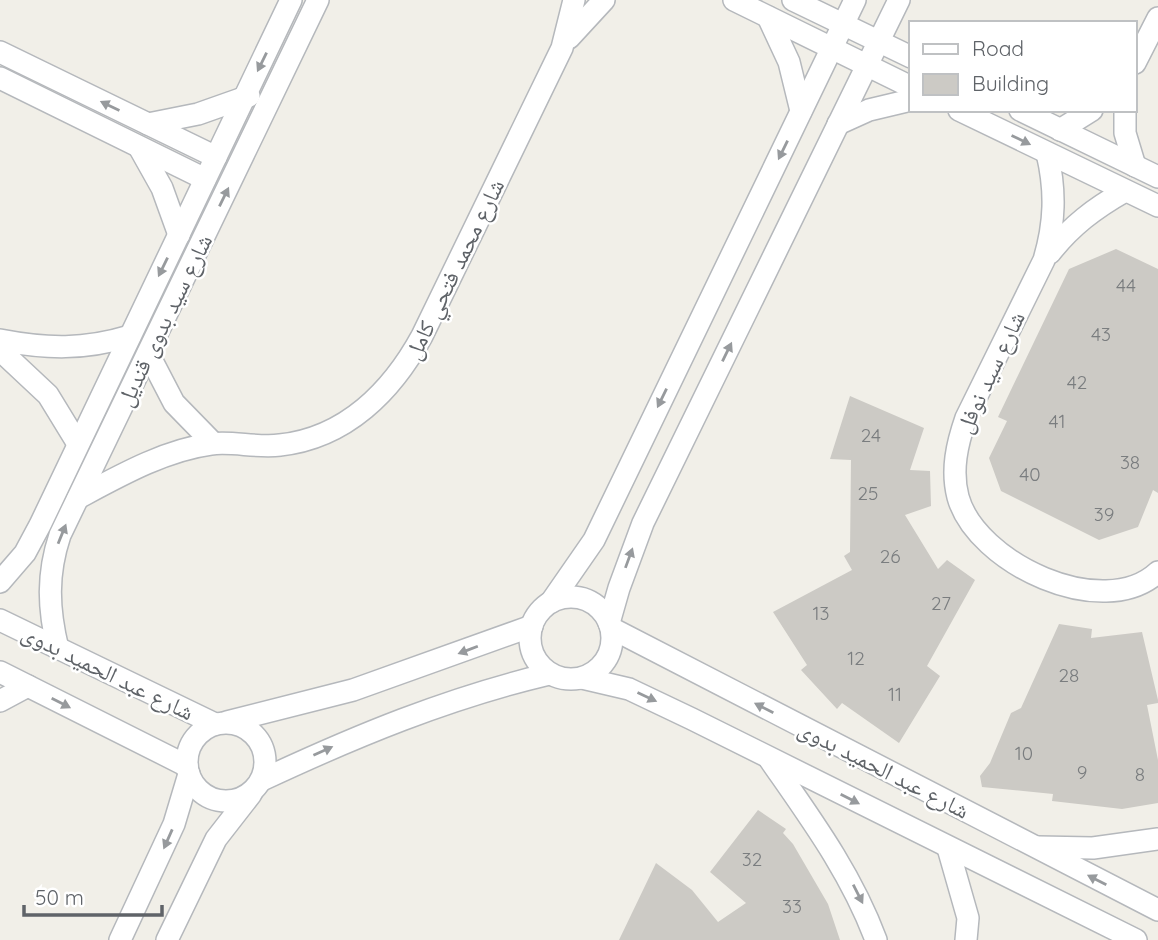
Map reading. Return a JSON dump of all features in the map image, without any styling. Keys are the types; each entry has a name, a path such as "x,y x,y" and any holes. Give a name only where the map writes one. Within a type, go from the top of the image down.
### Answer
{"street":[{"name":"شارع سيد بدوى قنديل","path":"0,582 25,553 291,0"},
{"name":"شارع سيد بدوى قنديل","path":"58,649 51,622 51,563 78,498 318,0"},
{"name":"شارع محمد فتحي كامل","path":"562,48 574,0"},
{"name":"شارع محمد فتحي كامل","path":"78,498 144,465 213,443 246,447 283,445 318,436 351,419 380,397 404,369 422,336 562,48 604,0"},
{"path":"734,0 909,86"},
{"path":"793,0 909,56"},
{"path":"551,602 594,540 855,0"},
{"path":"610,625 619,588 643,523 899,0"},
{"path":"768,17 789,62 801,111"},
{"path":"1137,59 1158,18"},
{"path":"0,52 216,158"},
{"path":"0,78 205,179"},
{"path":"148,124 198,114 246,94 268,104"},
{"path":"838,124 869,110 909,100"},
{"path":"963,112 1158,206"},
{"path":"1024,112 1158,177"},
{"path":"1060,130 1089,112"},
{"path":"1125,112 1125,133 1135,166"},
{"path":"138,146 162,188 179,235"},
{"name":"شارع سيد نوفل","path":"1044,260 1054,207 1046,153"},
{"name":"شارع سيد نوفل","path":"1125,191 1094,209 1067,232 1044,260 966,418 957,444 954,471 958,498 970,523 986,545 1009,561 1078,590 1104,593 1129,588 1158,572"},
{"path":"0,340 44,348 73,348 130,336"},
{"path":"0,350 48,395 78,444"},
{"path":"148,354 174,403 213,443"},
{"path":"25,553 41,564 51,563"},
{"path":"188,770 204,794 215,800 241,799 257,786 375,728 432,706 549,674 570,680 582,678 603,664 612,640 610,625 604,613 585,599 562,598 551,602 542,608 532,626 532,653 549,674"},
{"name":"شارع عبد الحميد بدوى","path":"0,620 221,723"},
{"name":"شارع عبد الحميد بدوى","path":"610,625 1158,910"},
{"path":"120,940 174,824 194,740 203,730 221,723 353,690 532,626"},
{"name":"شارع عبد الحميد بدوى","path":"0,672 188,770"},
{"name":"شارع عبد الحميد بدوى","path":"582,678 629,689 1136,940"},
{"path":"0,701 27,685"},
{"path":"167,940 216,839 257,786 265,754 261,742 240,725 221,723"},
{"path":"766,756 834,851 860,898 876,940"},
{"path":"1033,847 1093,848 1158,839"},
{"path":"948,848 968,918 966,940"}],"building":[{"path":"1116,249 1158,269 1158,493 1153,490 1138,527 1099,540 1001,491 989,458 1007,421 998,417 1069,269"},
{"path":"850,396 924,428 910,470 930,471 931,506 905,515 938,569 947,560 975,580 927,666 940,676 899,743 842,703 837,709 801,670 807,665 773,612 852,570 844,556 850,552 851,460 830,459"},
{"path":"1059,624 1092,629 1091,638 1142,632 1158,700 1158,703 1147,705 1158,760 1158,803 1122,809 1052,801 1053,794 982,787 980,776 990,763 1011,713 1021,708"},
{"path":"758,810 786,829 783,833 793,844 828,904 840,940 619,940 656,863 692,890 718,922 746,903 710,872"}]}
